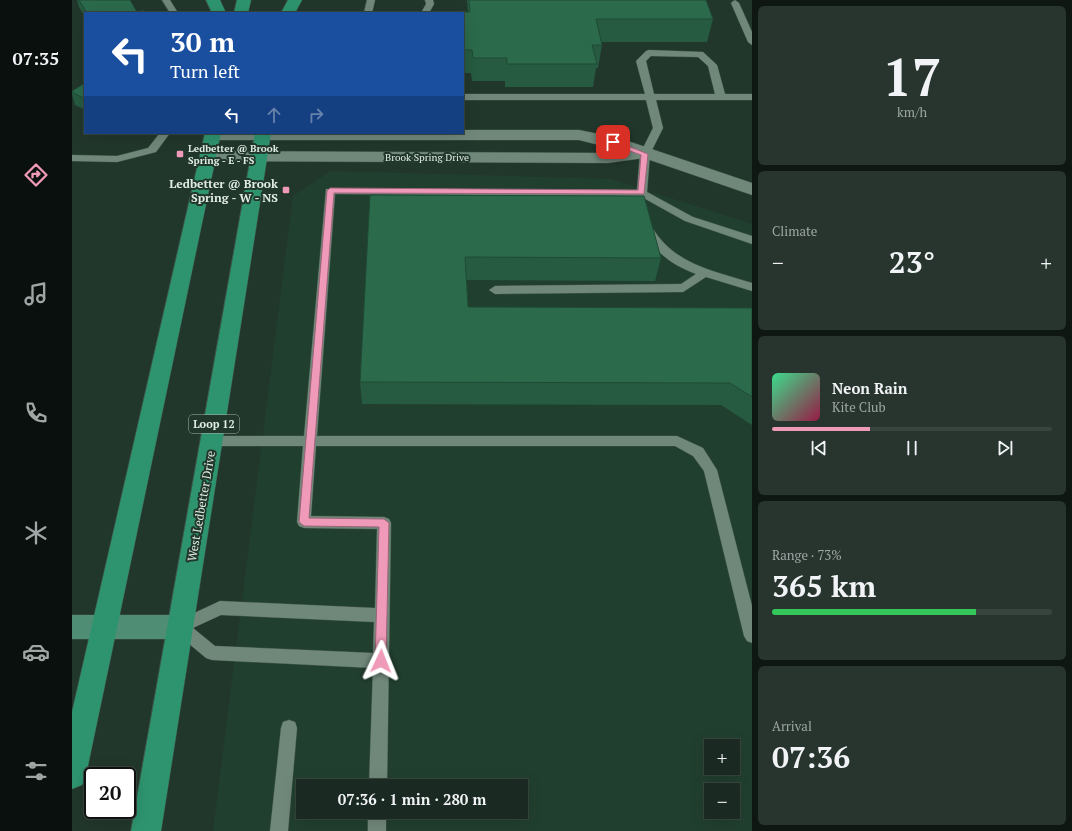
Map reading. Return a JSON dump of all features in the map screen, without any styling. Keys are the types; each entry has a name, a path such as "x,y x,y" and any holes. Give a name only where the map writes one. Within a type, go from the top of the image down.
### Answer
{"main road":[{"path":"213,0 219,12"},
{"path":"240,12 244,0"},
{"path":"284,12 286,0"},
{"path":"288,12 294,0"},
{"name":"West Ledbetter Drive","path":"146,831 263,135"},
{"path":"72,775 211,141"},
{"path":"72,627 180,627"}],"street":[{"name":"Brook Spring Drive","path":"464,134 543,133 579,135 613,142 752,189"},
{"name":"Brook Spring Drive","path":"211,141 263,135 410,134"},
{"name":"Brook Spring Drive","path":"211,141 260,156 608,158 645,154"}],"lane":[{"path":"166,0 173,12"},
{"path":"368,12 371,0"},
{"path":"426,12 430,4 429,0"},
{"path":"735,3 752,42"},
{"path":"643,208 642,193 645,154 658,128 641,61 649,53 700,54 712,65 721,97"},
{"path":"464,96 650,98 752,97"},
{"path":"72,158 117,159 152,150 164,134"},
{"path":"378,779 384,523 304,522 330,191 642,193 689,219 752,240"},
{"path":"645,222 651,238 662,252 677,262 752,287"},
{"path":"495,290 683,288 706,272"},
{"path":"212,441 677,441 698,452 710,470 752,636"},
{"path":"381,661 212,653 180,627 220,608 382,615"},
{"path":"280,831 289,728"},
{"path":"377,819 377,831"}],"shaded area":[{"path":"331,171 611,179 752,224 752,831 213,831 293,196"}],"building":[{"path":"79,0 130,0 137,12 86,12"},
{"path":"469,0 706,0 713,19 596,19 602,45 592,45 597,64 507,64 507,58 473,58 472,50 464,50 464,12 470,12"},
{"path":"84,84 84,98 72,92"},
{"path":"370,195 644,196 661,258 465,257 468,307 752,308 752,397 730,383 360,382"}],"place":[{"name":"Ledbetter @ Brook Spring - E - FS","path":"180,154"},
{"name":"Ledbetter @ Brook Spring - W - NS","path":"286,190"}],"route":[{"path":"381,661 384,523 304,522 330,191 642,193 645,154 613,142"}]}
